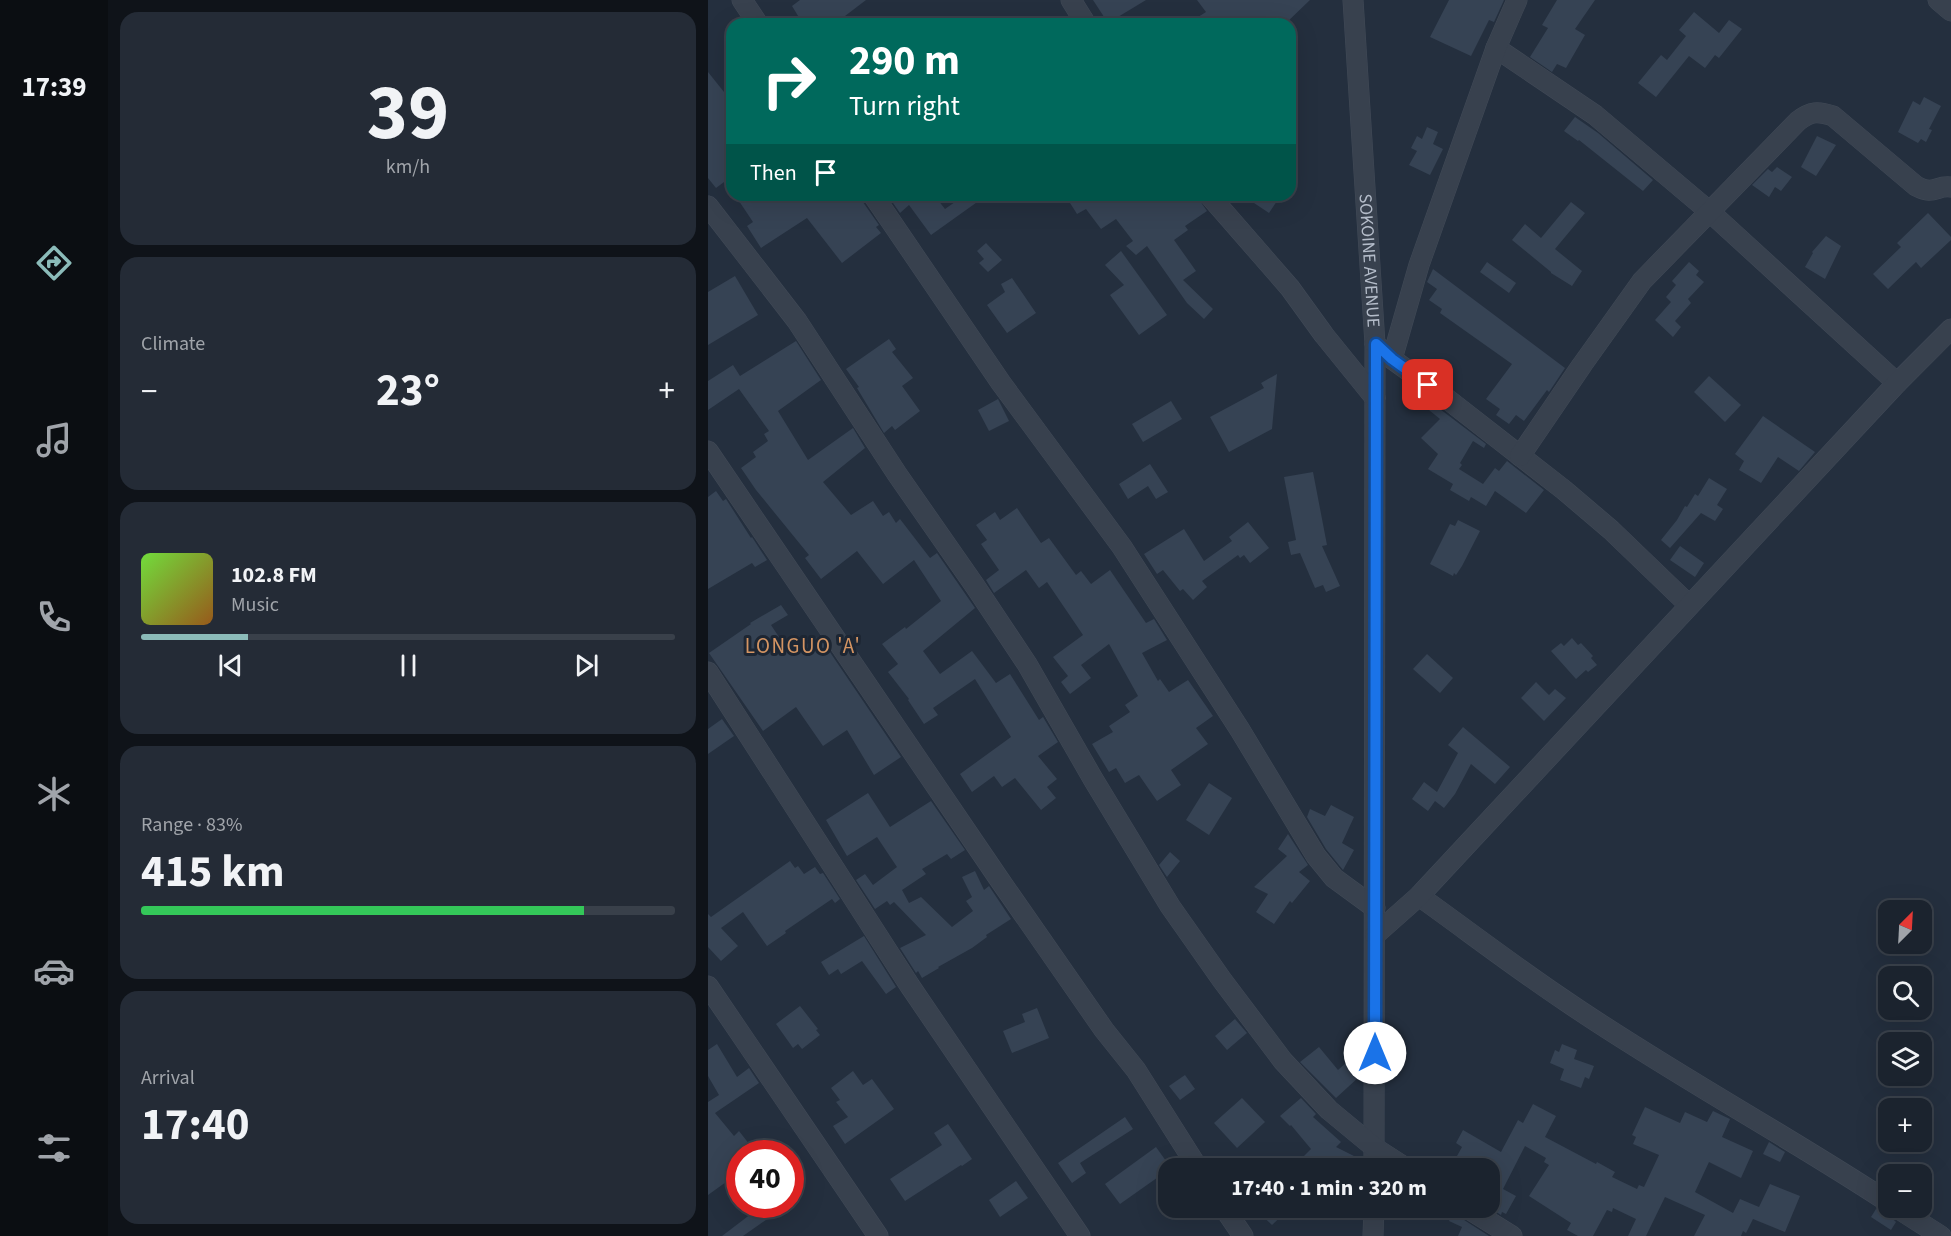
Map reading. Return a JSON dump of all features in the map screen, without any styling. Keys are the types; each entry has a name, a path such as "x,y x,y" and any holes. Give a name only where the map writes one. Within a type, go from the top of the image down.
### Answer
{"street":[{"path":"742,0 754,18"},
{"path":"1071,0 1082,18"},
{"name":"SOKOINE AVENUE","path":"1353,0 1376,344 1374,398 1374,1158"},
{"path":"1392,359 1419,265 1496,48 1517,0"},
{"path":"1938,0 1951,11"},
{"path":"1496,48 1595,115 1710,212 1897,383"},
{"path":"1520,456 1642,281 1672,248 1807,114 1820,111 1833,116 1916,186 1926,191 1934,191 1944,186 1951,187"},
{"path":"877,201 1001,383 1122,547 1234,721 1316,856 1334,878 1375,908"},
{"path":"1214,201 1290,288 1374,398"},
{"path":"708,206 797,321 897,474 1027,664 1170,906 1222,980 1283,1061 1329,1110 1390,1158"},
{"path":"1375,935 1419,896 1689,604 1897,383 1951,329"},
{"path":"1376,344 1392,359 1446,398 1611,530 1689,604"},
{"path":"708,451 1012,898 1104,1030 1136,1070 1192,1158"},
{"path":"708,672 910,986 1080,1236"},
{"path":"1419,896 1576,1009 1878,1196"},
{"path":"708,986 878,1236"},
{"path":"1231,1218 1243,1236"},
{"path":"1373,1236 1374,1218"},
{"path":"1483,1218 1512,1236"},
{"path":"1913,1218 1941,1236"}],"building":[{"path":"800,0 866,0 845,16 846,18 799,18 792,6"},
{"path":"1093,0 1146,0 1116,18 1105,18"},
{"path":"1197,0 1310,0 1291,18 1196,18 1206,12"},
{"path":"1449,0 1504,0 1494,22 1489,20 1471,56 1430,37"},
{"path":"1557,0 1595,0 1575,29 1585,35 1566,68 1557,64 1552,72 1530,57 1548,28 1542,25"},
{"path":"1694,12 1719,33 1729,20 1742,29 1719,58 1715,55 1705,68 1689,56 1656,97 1638,83 1661,55 1667,60 1686,36 1679,30"},
{"path":"708,72 726,94 726,180 716,188 708,178"},
{"path":"1924,97 1941,106 1929,129 1932,130 1926,142 1921,139 1918,143 1898,132 1913,101 1920,105"},
{"path":"1575,117 1598,133 1653,180 1643,191 1579,140 1564,131"},
{"path":"1427,127 1438,132 1433,144 1443,149 1430,175 1409,165 1417,151 1411,148 1417,136 1422,139"},
{"path":"1817,136 1836,145 1816,176 1801,167"},
{"path":"1777,167 1792,177 1781,191 1775,187 1769,197 1752,185 1768,169 1772,172"},
{"path":"739,201 862,201 879,225 876,227 881,233 842,263 807,218 761,248 747,226 753,222"},
{"path":"892,201 939,201 945,209 956,201 979,201 931,235 909,205 900,213"},
{"path":"1069,201 1184,201 1185,203 1200,201 1207,211 1185,226 1188,230 1174,240 1196,271 1183,280 1213,309 1204,319 1187,303 1147,246 1136,255 1126,246 1133,241 1116,219 1101,229 1086,209 1077,214"},
{"path":"1251,201 1277,201 1269,213"},
{"path":"1571,202 1585,213 1555,249 1582,271 1572,286 1551,273 1512,240 1525,224 1541,238"},
{"path":"1928,213 1951,237 1951,240 1921,268 1916,262 1888,289 1873,274 1901,247 1897,243"},
{"path":"1826,236 1841,246 1825,279 1805,267 1812,252"},
{"path":"986,243 1002,260 988,272 979,263 984,259 977,251"},
{"path":"1121,251 1167,315 1139,335 1110,295 1124,285 1105,265"},
{"path":"1487,262 1516,283 1509,293 1480,272"},
{"path":"1689,262 1699,271 1696,275 1704,282 1688,299 1691,303 1675,321 1681,327 1673,337 1655,320 1671,302 1666,297 1676,285 1672,281"},
{"path":"1433,269 1565,368 1549,392 1547,390 1524,421 1516,415 1509,424 1496,415 1500,409 1486,399 1512,364 1440,313 1442,309 1429,300 1437,289 1427,282"},
{"path":"735,276 758,315 708,345 708,292"},
{"path":"1012,278 1036,313 1007,333 987,305 1005,292 1001,284"},
{"path":"889,339 896,349 892,352 913,378 902,386 920,411 895,430 892,426 884,433 857,388 859,387 846,369"},
{"path":"796,341 821,380 778,411 808,460 853,428 865,448 823,482 851,515 873,501 883,516 889,512 896,523 900,519 930,558 937,553 975,608 923,651 940,674 972,651 996,683 1010,674 1039,720 1043,717 1058,742 1038,756 1057,779 1047,787 1056,798 1041,810 1015,778 1002,787 994,776 972,792 960,774 1011,737 975,679 933,708 938,715 924,724 909,699 888,672 898,664 882,644 905,627 906,629 941,601 914,560 883,584 857,551 821,579 805,558 809,555 741,468 756,457 753,452 768,441 764,434 769,431 739,389 708,410 708,381 733,365 740,376"},
{"path":"1277,374 1272,429 1229,452 1210,417 1264,388 1261,383"},
{"path":"1709,376 1741,405 1725,422 1694,392"},
{"path":"998,399 1009,421 989,431 978,410"},
{"path":"1428,400 1486,444 1484,448 1473,441 1459,469 1483,484 1495,468 1499,471 1507,461 1544,490 1526,513 1495,491 1486,506 1471,497 1469,501 1450,490 1453,484 1428,469 1438,454 1421,438 1440,419 1424,406"},
{"path":"1171,401 1182,419 1143,442 1132,424"},
{"path":"1763,416 1815,452 1799,471 1778,457 1761,483 1739,470 1744,461 1735,454"},
{"path":"1150,464 1168,492 1156,499 1148,486 1128,499 1119,484"},
{"path":"1313,472 1327,545 1322,546 1340,586 1326,592 1323,585 1315,588 1300,553 1291,555 1288,542 1296,540 1284,477"},
{"path":"1709,478 1727,489 1717,505 1723,509 1715,521 1701,513 1670,548 1661,540 1695,494 1698,496"},
{"path":"716,491 723,501 726,499 767,560 755,567 752,563 708,589 708,497"},
{"path":"1017,508 1041,543 1049,538 1076,575 1081,571 1091,584 1110,570 1146,623 1154,619 1167,640 1142,653 1158,681 1160,679 1169,692 1188,680 1213,716 1196,728 1208,744 1171,770 1181,785 1157,801 1139,775 1125,783 1116,768 1109,772 1092,744 1113,732 1109,726 1130,712 1125,705 1138,696 1109,644 1081,665 1091,678 1070,694 1061,682 1068,676 1053,657 1083,635 1047,582 1039,588 1026,570 994,593 986,580 999,570 981,544 987,540 976,525 995,512 1000,520"},
{"path":"1458,520 1480,531 1462,566 1453,576 1430,564 1450,524 1455,526"},
{"path":"1248,522 1269,548 1250,563 1244,555 1240,558 1238,555 1202,581 1207,587 1193,600 1183,589 1180,591 1163,570 1157,574 1144,554 1184,529 1204,561 1232,541 1229,537"},
{"path":"1680,546 1704,563 1695,577 1670,560"},
{"path":"781,605 788,615 771,625 791,655 819,636 901,757 874,775 847,730 823,746 796,707 763,731 709,653 750,623"},
{"path":"1572,638 1578,645 1581,643 1593,656 1591,658 1597,665 1588,672 1586,670 1576,679 1551,651 1561,643 1564,646"},
{"path":"1427,654 1453,678 1440,693 1413,669"},
{"path":"1536,682 1549,695 1555,689 1566,698 1544,721 1521,698"},
{"path":"722,719 734,736 708,754 708,729"},
{"path":"1463,727 1510,767 1495,784 1471,764 1455,794 1444,808 1435,801 1428,811 1412,799 1424,782 1437,792 1458,753 1448,745"},
{"path":"1209,783 1232,798 1209,835 1186,820"},
{"path":"868,793 890,827 931,801 965,850 951,859 947,854 922,869 926,874 902,890 909,903 921,897 952,927 973,911 966,901 972,897 962,877 975,871 984,890 989,886 1011,919 986,935 987,937 972,948 922,978 918,971 916,973 900,948 926,935 894,902 890,905 887,901 875,909 856,880 865,874 873,885 897,867 877,837 847,856 826,820"},
{"path":"1331,805 1354,817 1342,843 1354,850 1343,870 1326,849 1307,817 1310,809 1325,816"},
{"path":"1288,834 1308,865 1299,872 1310,881 1292,903 1290,901 1274,924 1256,912 1268,894 1254,887 1287,856 1278,849"},
{"path":"1170,852 1180,861 1167,877 1159,865"},
{"path":"790,861 804,874 815,867 820,874 823,873 840,899 835,903 832,899 767,946 743,912 721,928 738,946 721,961 708,947 708,914 711,917"},
{"path":"864,936 896,987 886,994 862,961 841,974 838,969 829,975 821,962"},
{"path":"800,1006 820,1035 802,1049 798,1044 793,1048 776,1024"},
{"path":"1037,1008 1049,1038 1012,1053 1003,1031 1025,1022 1022,1014"},
{"path":"1235,1019 1247,1033 1227,1050 1215,1036"},
{"path":"717,1044 737,1077 749,1068 759,1083 715,1113 734,1136 739,1131 746,1140 726,1140 726,1182 708,1195 708,1102 719,1095 708,1076 708,1050"},
{"path":"1562,1044 1577,1050 1574,1059 1594,1066 1589,1079 1585,1077 1581,1088 1560,1080 1564,1069 1550,1063 1555,1050 1559,1052"},
{"path":"1319,1047 1338,1070 1347,1062 1360,1076 1336,1098 1300,1062"},
{"path":"853,1071 863,1085 872,1079 894,1109 845,1144 833,1126 848,1117 836,1102 840,1100 831,1088"},
{"path":"1185,1075 1195,1089 1180,1100 1169,1086"},
{"path":"1242,1098 1265,1122 1237,1148 1214,1123"},
{"path":"1301,1098 1316,1114 1313,1117 1341,1142 1336,1147 1358,1158 1302,1158 1311,1149 1291,1125 1280,1116"},
{"path":"1533,1104 1556,1116 1545,1137 1615,1172 1612,1177 1637,1189 1639,1185 1644,1187 1659,1155 1633,1144 1636,1137 1632,1135 1645,1107 1680,1123 1685,1112 1707,1122 1713,1111 1730,1119 1722,1137 1753,1151 1741,1178 1709,1162 1695,1192 1733,1213 1740,1199 1759,1207 1770,1184 1800,1196 1785,1232 1753,1219 1746,1233 1743,1231 1741,1236 1694,1236 1705,1215 1665,1197 1646,1236 1628,1236 1636,1219 1613,1208 1612,1212 1607,1210 1593,1236 1578,1236 1567,1230 1571,1223 1529,1196 1549,1165 1544,1162 1546,1158 1525,1146 1503,1189 1516,1196 1506,1214 1502,1212 1501,1215 1500,1158 1461,1158 1457,1156 1462,1147 1456,1143 1463,1130 1501,1152 1518,1120 1523,1123"},
{"path":"1125,1117 1133,1129 1080,1163 1086,1173 1072,1183 1058,1163"},
{"path":"948,1124 972,1159 905,1201 890,1179 942,1145 934,1133"},
{"path":"1769,1142 1785,1152 1780,1162 1763,1154"},
{"path":"1156,1147 1164,1158 1158,1158 1158,1177 1120,1204 1105,1184"},
{"path":"1016,1181 1028,1198 1000,1217 989,1200"},
{"path":"1876,1209 1878,1218 1892,1218 1896,1222 1891,1230 1871,1217"},
{"path":"746,1218 769,1218 743,1236 722,1236"},
{"path":"1265,1218 1279,1218 1272,1225"},
{"path":"1450,1218 1461,1218 1489,1236 1458,1236 1462,1227 1449,1221"}],"district":[{"name":"LONGUO 'A'","path":"803,646"}],"route":[{"path":"1375,1053 1374,398 1376,344 1392,359 1428,385"}]}
